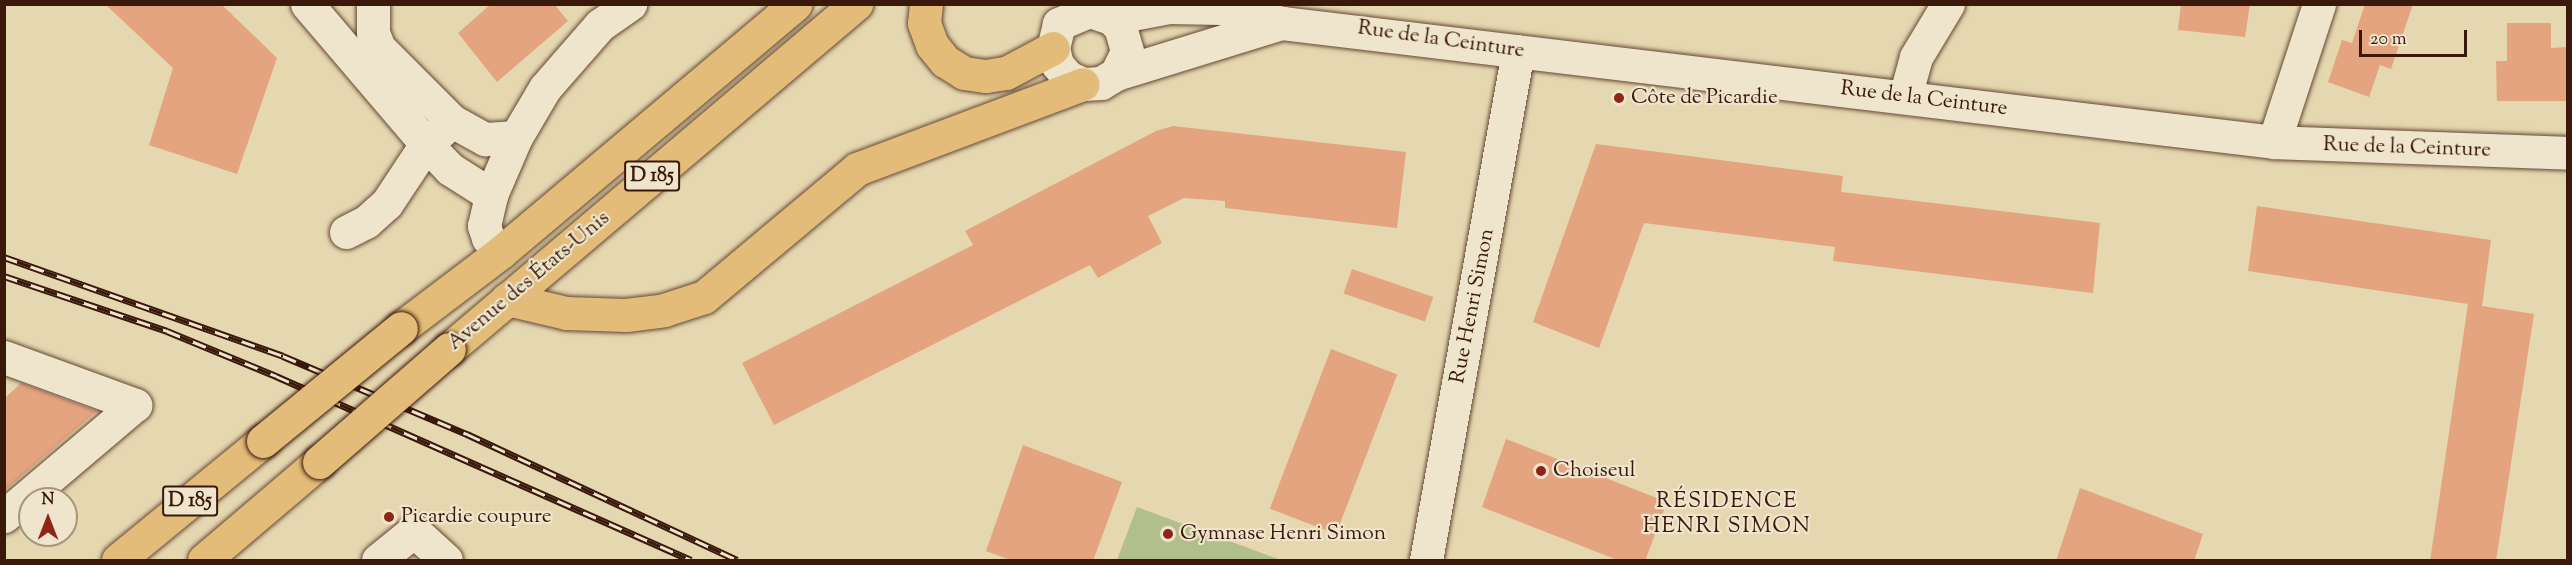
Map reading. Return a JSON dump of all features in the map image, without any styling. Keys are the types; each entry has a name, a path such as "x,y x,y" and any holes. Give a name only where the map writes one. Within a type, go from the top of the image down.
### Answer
{"main road":[{"name":"Avenue des États-Unis","path":"118,561 401,328 501,252 796,4"},
{"name":"Avenue des États-Unis","path":"204,561 507,298 856,4"},
{"path":"926,4 924,22 932,45 945,61 964,73 986,76 1006,73 1056,25"},
{"path":"507,298 566,313 626,315 664,310 704,297 857,170 1083,84"}],"street":[{"path":"373,4 373,33 379,48 452,121 485,139 516,137"},
{"name":"Avenue des États-Unis","path":"501,252 488,238 484,226 491,195 516,137 545,88 600,25 630,4"},
{"path":"1905,97 1916,57 1948,4"},
{"path":"2274,142 2319,4"},
{"path":"309,5 450,170 491,195"},
{"name":"Rue de la Ceinture","path":"1056,25 1089,10 1105,12 1169,7 1230,7 1282,22 2274,142 2568,153"},
{"path":"1105,12 1120,27 1127,51 1116,74"},
{"name":"Rue de la Ceinture","path":"1083,84 1101,83 1116,74 1282,22"},
{"path":"1056,25 1062,71 1083,84"},
{"name":"Rue Henri Simon","path":"1426,561 1518,51"},
{"path":"346,232 366,222 387,203 426,144 452,121"},
{"path":"4,357 135,405 4,516"},
{"path":"378,561 414,531 446,561"}],"green space":[{"name":"Gymnase Henri Simon","path":"1137,507 1281,560 1117,560"}],"building":[{"path":"105,4 221,4 277,58 237,174 149,145 173,68"},
{"path":"491,4 554,4 568,21 497,82 458,33"},
{"path":"2181,4 2250,4 2245,37 2178,30"},
{"path":"2365,4 2413,4 2391,69 2380,65 2369,97 2328,82 2342,40 2352,43"},
{"path":"2507,23 2551,23 2551,48 2568,47 2568,101 2497,101 2496,61 2507,61"},
{"path":"1173,126 1406,152 1397,228 1225,208 1225,201 1184,198 1148,216 1162,243 1098,278 1090,265 774,425 742,363 973,245 965,231 1156,131"},
{"path":"1596,144 1843,176 1841,192 2100,223 2093,293 1833,261 1835,247 1644,223 1599,348 1533,322"},
{"path":"2257,206 2491,240 2482,306 2534,314 2496,561 2430,561 2468,304 2248,271"},
{"path":"1352,269 1433,297 1425,322 1344,294"},
{"path":"1331,349 1397,374 1336,534 1270,509"},
{"path":"21,383 97,411 4,491 4,399"},
{"name":"Choiseul","path":"1506,439 1667,502 1645,561 1620,561 1482,507"},
{"path":"1023,445 1122,482 1093,561 1013,561 986,551"},
{"path":"2080,488 2203,534 2194,561 2056,561"}],"railway":[{"path":"4,257 283,356 467,434 737,560"},
{"path":"4,276 167,331 276,376 691,560"}],"place":[{"name":"Côte de Picardie","path":"1619,98"},
{"name":"Choiseul","path":"1541,471"},
{"name":"Picardie coupure","path":"389,517"},
{"name":"Gymnase Henri Simon","path":"1168,534"}],"district":[{"name":"RÉSIDENCE HENRI SIMON","path":"1727,514"}]}
